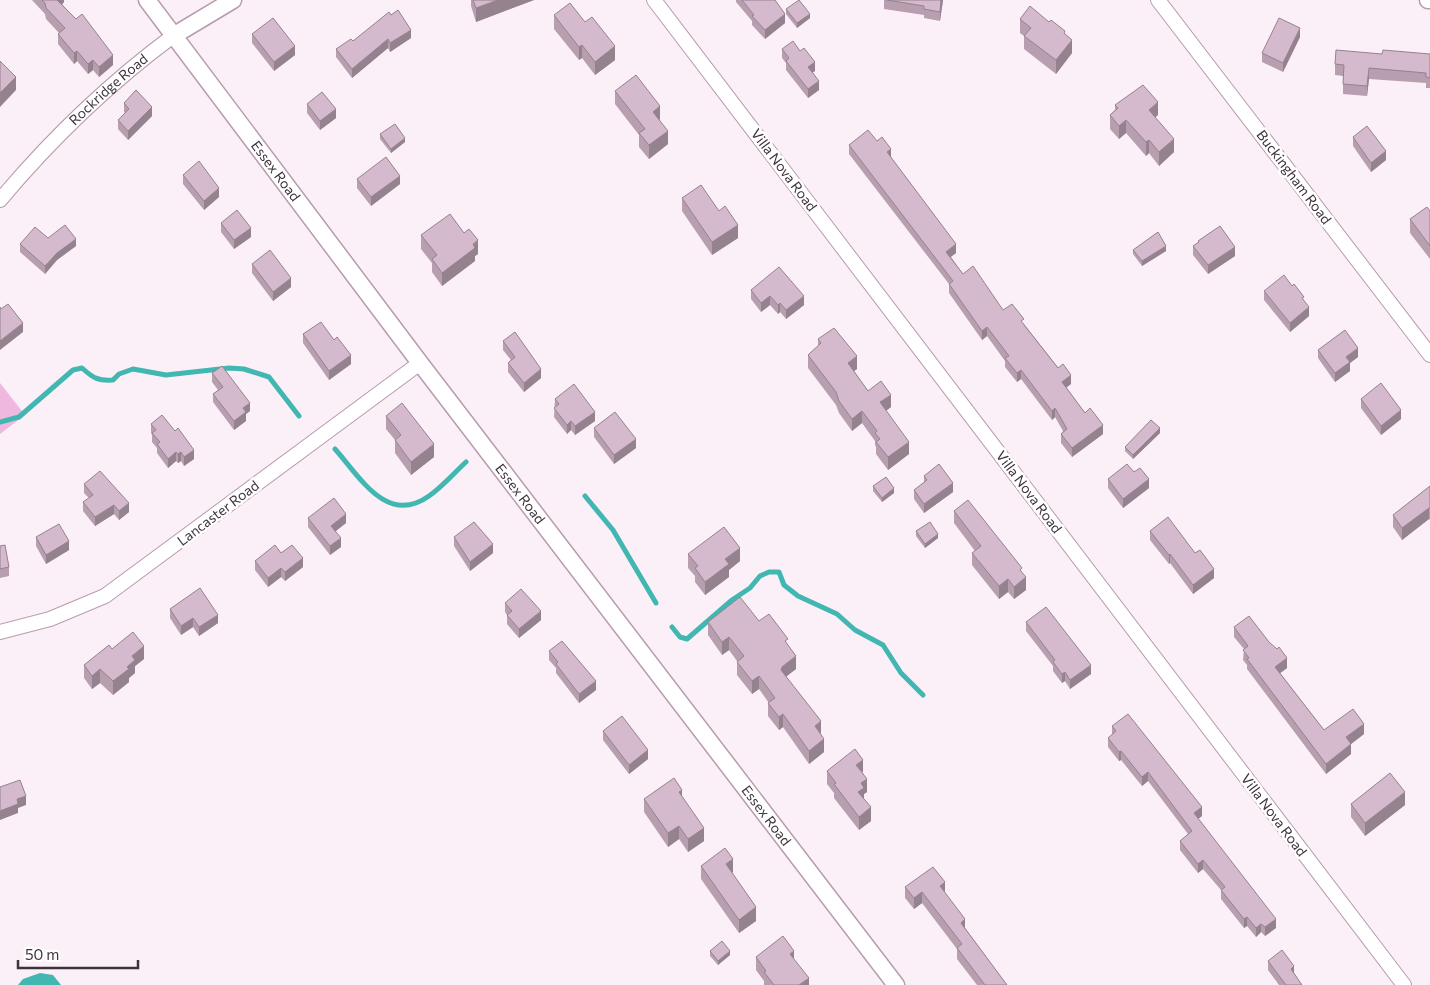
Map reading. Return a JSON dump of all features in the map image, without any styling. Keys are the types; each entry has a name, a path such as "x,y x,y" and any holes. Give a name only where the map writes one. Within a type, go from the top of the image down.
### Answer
{"street":[{"name":"Essex Road","path":"148,0 173,36 420,362 896,985"},
{"name":"Rockridge Road","path":"0,200 36,158 79,114 126,71 173,36 233,0"},
{"name":"Villa Nova Road","path":"654,0 1404,985"},
{"name":"Buckingham Road","path":"1158,0 1430,355"},
{"name":"Lancaster Road","path":"0,632 50,619 106,596 420,362"}],"shaded area":[{"path":"0,383 25,415 0,434"}],"water":[{"path":"40,973 53,975 61,985 18,985 23,979"}],"building":[{"path":"42,0 57,0 76,19 82,14 113,55 99,67 93,60 88,64 77,51 74,53 58,34 65,28 46,8"},
{"path":"473,0 498,0 476,8"},
{"path":"742,0 775,0 785,14 765,30 752,16 754,15"},
{"path":"799,0 810,14 797,23 786,9"},
{"path":"887,0 941,0 940,12 924,9 924,6"},
{"path":"570,3 585,22 592,17 615,46 595,62 582,45 579,47 554,15"},
{"path":"1030,6 1049,22 1051,20 1065,31 1064,33 1072,40 1056,60 1024,36 1031,28 1020,19"},
{"path":"398,10 411,30 390,43 388,39 352,69 336,49 351,39 353,41 389,12 391,15"},
{"path":"273,18 295,46 274,62 252,34"},
{"path":"1279,18 1300,28 1283,63 1262,53"},
{"path":"793,41 800,51 804,48 815,62 808,67 819,81 808,89 786,61 789,58 782,49"},
{"path":"1336,50 1382,54 1383,50 1430,54 1430,78 1426,77 1426,73 1369,68 1367,86 1343,84 1344,65 1335,64"},
{"path":"0,61 16,77 0,93"},
{"path":"636,75 660,106 653,112 668,131 649,145 639,133 645,129 615,91"},
{"path":"1143,85 1158,102 1149,110 1174,139 1159,152 1149,140 1146,142 1126,120 1119,126 1110,115 1118,108 1115,105"},
{"path":"136,90 152,107 128,131 118,120 129,109 124,103"},
{"path":"322,92 336,109 320,121 307,104"},
{"path":"395,124 405,138 391,149 380,134"},
{"path":"1367,126 1386,151 1371,163 1353,137"},
{"path":"868,130 877,141 882,137 891,149 887,152 956,244 946,252 963,274 973,266 1003,310 1012,304 1024,319 1021,321 1058,368 1063,364 1071,375 1062,382 1085,413 1090,408 1103,425 1072,448 1061,434 1067,429 1055,408 1052,411 1021,370 1017,373 1005,358 1009,356 987,327 982,331 949,284 953,281 849,145"},
{"path":"386,157 400,176 371,197 357,179"},
{"path":"199,161 219,188 204,201 183,175"},
{"path":"701,185 719,211 725,206 738,225 712,242 682,198"},
{"path":"1427,207 1430,211 1430,246 1410,219"},
{"path":"237,210 251,228 234,240 221,223"},
{"path":"450,214 464,233 469,229 478,240 473,244 475,248 442,273 432,259 437,255 421,235"},
{"path":"65,225 76,239 57,253 45,266 20,244 35,227 48,238"},
{"path":"1220,226 1235,247 1208,265 1193,246"},
{"path":"1158,232 1166,246 1142,261 1133,250"},
{"path":"270,250 291,278 273,292 252,264"},
{"path":"779,267 804,296 786,310 780,303 778,305 770,296 761,303 751,290"},
{"path":"1284,275 1292,286 1294,284 1309,307 1290,323 1264,291"},
{"path":"8,304 23,323 0,341 0,307 1,309"},
{"path":"321,322 334,340 337,337 351,355 329,371 303,334"},
{"path":"834,328 857,356 848,363 868,391 881,381 891,395 880,402 909,442 888,457 876,442 880,439 875,433 877,431 862,411 852,419 839,401 836,392 808,355 821,343 818,339"},
{"path":"1345,330 1358,348 1346,357 1350,362 1335,373 1318,350"},
{"path":"515,332 541,369 524,383 508,363 515,357 503,341"},
{"path":"222,366 250,403 243,408 246,412 234,421 213,394 223,387 212,373"},
{"path":"1381,383 1401,410 1381,426 1361,399"},
{"path":"574,384 595,412 575,426 571,421 567,425 554,408 559,404 555,399"},
{"path":"402,403 434,444 411,462 395,440 401,435 386,416"},
{"path":"615,412 636,439 614,455 594,428"},
{"path":"162,415 175,431 178,428 194,450 184,457 181,452 178,454 176,452 168,459 157,444 160,442 152,433 156,430 151,424"},
{"path":"1151,420 1160,428 1133,455 1125,447"},
{"path":"939,464 953,483 924,504 914,490 927,480 924,476"},
{"path":"1127,464 1134,472 1140,468 1149,479 1123,499 1108,479"},
{"path":"100,471 129,503 119,511 114,505 95,517 83,502 93,495 84,484"},
{"path":"886,477 894,488 882,498 873,486"},
{"path":"1430,486 1430,508 1402,528 1393,515"},
{"path":"334,498 346,514 331,526 341,538 330,546 308,518"},
{"path":"968,500 1022,568 1020,570 1026,577 1014,587 1008,579 999,586 972,553 981,546 954,511"},
{"path":"1168,517 1195,553 1200,550 1214,569 1193,585 1150,531"},
{"path":"474,522 493,544 470,562 454,537"},
{"path":"930,522 938,534 925,544 916,531"},
{"path":"59,524 69,541 46,555 36,537"},
{"path":"724,527 740,548 725,559 729,564 705,582 695,568 698,566 688,554"},
{"path":"5,545 9,567 0,569 0,546"},
{"path":"275,545 281,553 292,545 303,558 285,572 281,568 268,578 255,561"},
{"path":"200,588 218,615 199,627 193,618 181,626 170,609"},
{"path":"521,589 541,611 519,629 507,615 512,611 505,603"},
{"path":"740,597 759,621 769,614 788,639 785,641 796,656 782,667 781,670 821,721 815,726 824,739 809,751 783,714 779,717 768,703 775,698 759,676 752,681 737,662 744,656 729,637 722,642 708,622"},
{"path":"1046,607 1091,665 1070,680 1065,672 1062,674 1053,662 1055,660 1026,622"},
{"path":"1249,616 1269,642 1277,649 1279,647 1287,658 1275,667 1324,730 1353,709 1364,724 1346,737 1351,744 1326,764 1247,659 1249,658 1243,650 1248,646 1234,627"},
{"path":"133,632 144,646 132,656 135,660 127,667 129,669 113,681 100,669 92,676 84,665 109,645 112,649"},
{"path":"562,641 596,681 579,694 556,664 558,662 549,651"},
{"path":"1128,714 1202,807 1194,813 1276,919 1265,927 1261,924 1256,928 1247,917 1244,919 1221,890 1225,887 1203,860 1198,864 1180,841 1192,831 1148,772 1142,777 1108,738 1116,731 1112,726"},
{"path":"622,716 648,750 629,765 603,731"},
{"path":"855,749 863,760 856,765 867,779 861,783 864,788 858,792 871,807 859,817 834,784 836,783 827,771"},
{"path":"1390,773 1405,792 1365,823 1351,804"},
{"path":"674,778 682,790 679,792 704,828 688,839 679,826 668,833 644,799"},
{"path":"20,780 26,796 17,799 18,804 0,811 0,787"},
{"path":"725,848 733,859 726,864 756,907 739,920 701,866"},
{"path":"933,867 945,882 940,886 965,919 961,923 1007,985 985,985 957,948 962,944 922,892 914,898 905,887"},
{"path":"783,936 794,951 790,954 809,978 799,985 774,985 756,957"},
{"path":"722,941 730,951 718,961 710,951"},
{"path":"1282,950 1294,966 1291,969 1302,985 1286,985 1268,961"}],"waterway":[{"path":"0,422 19,417 73,370 82,368 96,378 108,380 113,380 119,374 133,369 166,375 229,368 244,369 269,377 299,416"},
{"path":"335,449 376,494 387,502 400,505 414,504 429,496 466,462"},
{"path":"585,496 613,530 656,603"},
{"path":"672,627 680,637 687,639 732,600 750,588 760,576 769,572 779,572 784,585 798,596 837,614 855,630 883,645 901,673 923,695"}]}
